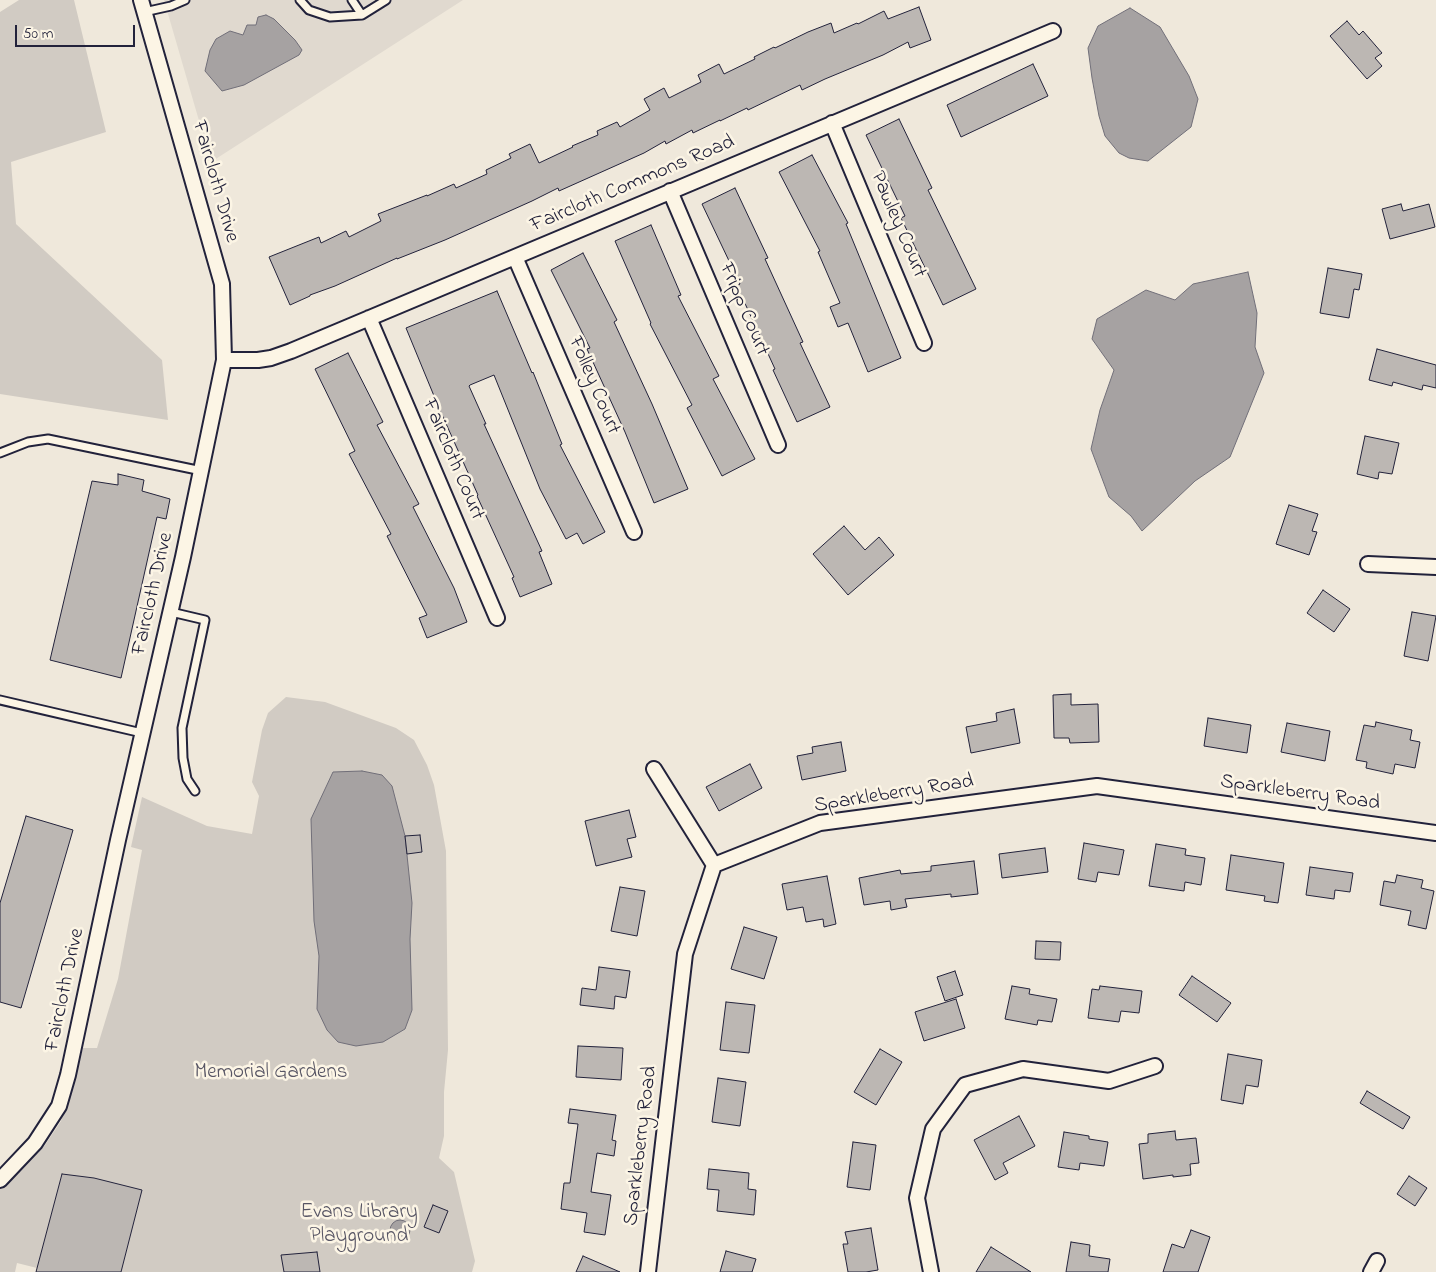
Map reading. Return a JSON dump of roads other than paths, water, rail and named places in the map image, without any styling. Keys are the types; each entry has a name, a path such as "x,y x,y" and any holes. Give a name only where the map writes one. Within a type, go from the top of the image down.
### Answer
{"street":[{"name":"Faircloth Drive","path":"0,1180 35,1144 59,1106 74,1053 118,840 171,612 224,360 222,284 142,6"},
{"name":"Faircloth Commons Road","path":"224,360 258,360 291,351 1053,30"},
{"name":"Pawley Court","path":"832,123 924,343"},
{"name":"Fripp Court","path":"670,191 778,445"},
{"name":"Folley Court","path":"515,257 634,532"},
{"name":"Faircloth Court","path":"369,318 497,618"},
{"path":"1368,564 1436,567"},
{"path":"654,769 714,865"},
{"name":"Sparkleberry Road","path":"648,1272 685,954 714,865 820,823 1096,786 1436,833"},
{"path":"931,1272 917,1198 933,1129 965,1084 1023,1069 1109,1081 1155,1066"}],"lane":[{"path":"142,6 171,6 185,0"},
{"path":"300,0 309,10 330,16 362,15 386,0"},
{"path":"352,0 362,15"},
{"path":"0,453 28,442 48,439 202,471"},
{"path":"171,612 205,620 182,728 183,758 187,779 195,791"},
{"path":"0,700 142,733"}],"park label":[{"name":"Memorial Gardens","path":"271,1074"},
{"name":"Evans Library Playground","path":"359,1226"}]}
